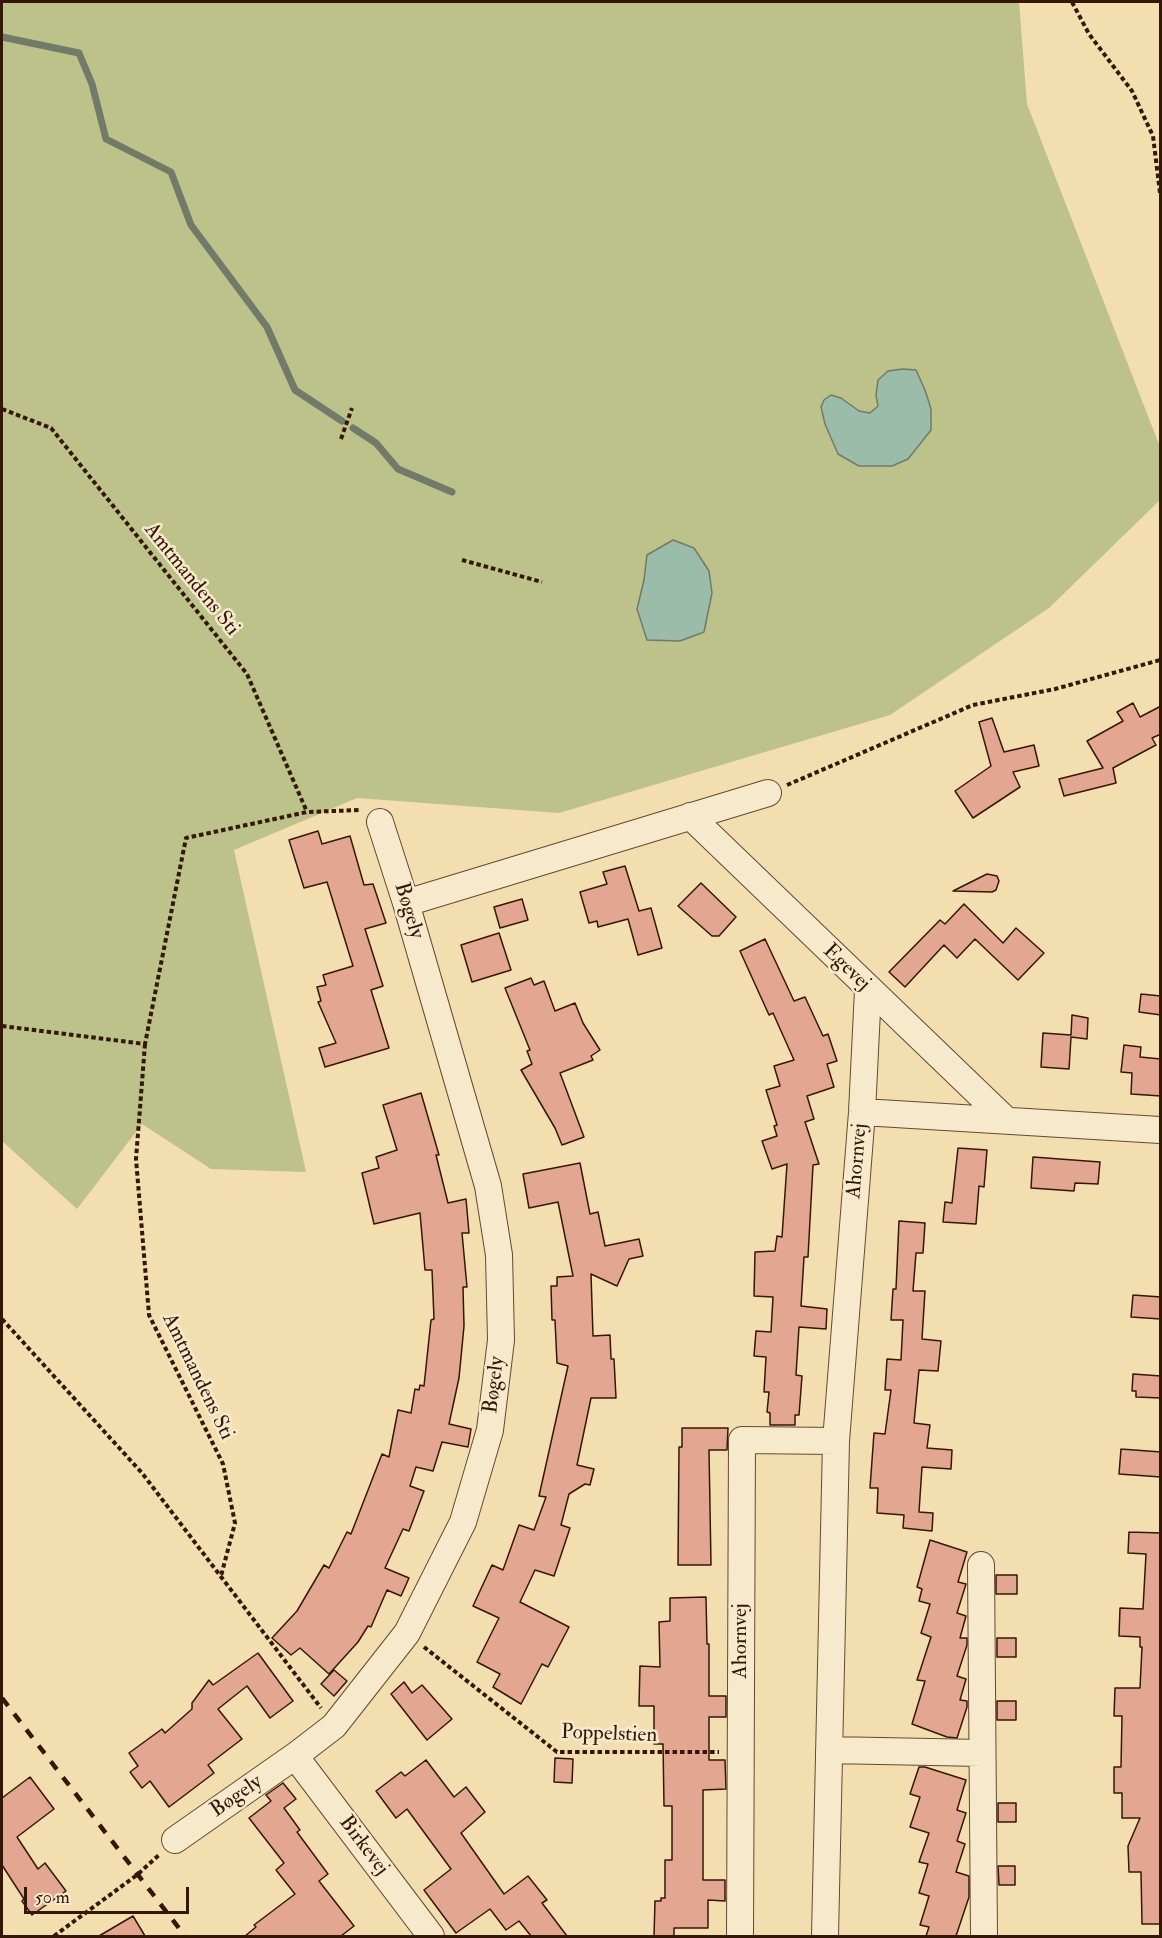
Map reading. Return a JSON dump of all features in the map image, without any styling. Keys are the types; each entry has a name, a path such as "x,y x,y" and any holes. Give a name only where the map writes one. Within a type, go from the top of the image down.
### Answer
{"street":[{"path":"406,903 768,793"},
{"name":"Egevej","path":"690,816 868,990 1005,1119"},
{"name":"Bøgely","path":"175,1840 334,1726 407,1634 464,1522 490,1430 501,1340 499,1255 488,1186 406,903 380,822"},
{"name":"Ahornvej","path":"825,1936 836,1441 862,1112 868,990"},
{"path":"862,1112 1161,1130"},
{"name":"Ahornvej","path":"741,1936 742,1440 836,1441"},
{"path":"981,1565 984,1936"},
{"path":"829,1750 982,1753"},
{"name":"Birkevej","path":"295,1756 431,1936"}],"path":[{"path":"1072,2 1089,34 1132,91 1153,136 1161,193"},
{"path":"341,439 352,408"},
{"name":"Amtmandens Sti","path":"2,409 51,428 247,674 307,812 186,838 145,1044 136,1159 149,1315 223,1464 235,1523 221,1576"},
{"path":"462,560 542,582"},
{"path":"768,793 973,705 1055,689 1161,660"},
{"path":"307,812 363,810 380,822"},
{"path":"2,1026 145,1044"},
{"path":"2,1319 142,1473 334,1726"},
{"name":"Poppelstien","path":"407,1634 556,1752 741,1752"},
{"path":"54,1936 137,1875"}],"green space":[{"path":"2,2 1019,2 1027,104 1160,447 1160,500 1049,608 890,715 559,813 357,798 234,850 306,1172 211,1169 142,1124 77,1209 2,1141"}],"shaded area":[{"path":"916,370 931,409 931,430 908,459 892,466 859,466 838,454 825,424 821,407 824,400 831,395 841,398 859,411 870,413 878,406 876,395 878,380 888,371"},
{"path":"673,540 694,548 709,571 712,593 704,632 680,641 647,640 637,609 647,555"}],"building":[{"path":"1133,703 1140,717 1161,706 1161,734 1152,738 1156,745 1113,768 1116,783 1064,796 1059,779 1103,768 1087,741 1123,721 1117,712"},
{"path":"992,718 1004,752 1034,745 1039,766 1013,772 1020,787 973,818 955,791 991,766 979,722"},
{"path":"318,831 322,844 350,836 364,885 373,884 386,923 365,929 383,986 371,990 389,1048 325,1067 319,1048 336,1043 318,1002 321,1001 317,987 326,985 323,975 353,966 327,882 304,888 289,840"},
{"path":"625,866 639,911 651,908 662,948 638,955 628,919 598,927 597,921 589,923 580,892 607,884 603,872"},
{"path":"987,874 997,876 999,881 996,890 992,892 953,891"},
{"path":"701,883 736,917 719,936 712,936 678,906"},
{"path":"522,899 528,920 500,928 494,907"},
{"path":"964,904 1003,943 1016,928 1044,953 1018,980 975,939 957,958 944,945 905,987 889,972 940,920 945,924"},
{"path":"499,933 511,970 472,982 461,945"},
{"path":"765,939 794,1001 805,997 823,1036 828,1034 837,1061 827,1064 834,1087 807,1096 814,1119 805,1122 819,1164 813,1165 808,1257 804,1257 801,1306 827,1309 826,1329 799,1327 796,1375 802,1376 799,1415 795,1415 795,1425 770,1425 770,1413 767,1412 769,1392 764,1392 766,1357 754,1356 756,1331 771,1332 773,1297 754,1296 755,1252 775,1251 777,1236 782,1237 787,1164 772,1169 762,1141 777,1136 774,1126 777,1125 766,1090 780,1086 774,1066 794,1060 773,1013 769,1015 740,951"},
{"path":"531,978 534,985 544,981 555,1011 575,1003 583,1023 600,1050 591,1056 593,1060 560,1073 584,1137 562,1145 555,1128 521,1070 532,1064 527,1051 530,1050 505,988"},
{"path":"1141,994 1161,996 1161,1015 1139,1012"},
{"path":"1072,1015 1088,1018 1087,1039 1071,1037 1069,1069 1041,1067 1043,1033 1071,1035"},
{"path":"1124,1045 1141,1047 1140,1057 1161,1059 1161,1096 1131,1094 1132,1073 1121,1072"},
{"path":"421,1093 439,1155 436,1155 448,1203 466,1199 469,1233 462,1233 467,1287 463,1287 464,1326 459,1378 449,1424 471,1429 468,1447 442,1442 433,1471 416,1467 410,1486 424,1491 409,1531 403,1529 385,1568 409,1578 401,1596 387,1590 371,1627 368,1626 358,1642 329,1674 300,1648 291,1655 272,1638 297,1611 324,1565 329,1568 347,1532 351,1534 382,1454 389,1457 398,1410 411,1413 415,1389 419,1390 420,1385 424,1386 431,1320 434,1319 432,1270 425,1270 420,1213 374,1224 362,1173 379,1168 376,1157 397,1150 383,1105"},
{"path":"958,1148 987,1150 984,1187 979,1186 976,1224 943,1222 945,1202 952,1203"},
{"path":"1033,1157 1100,1162 1098,1184 1075,1183 1074,1191 1031,1188"},
{"path":"580,1163 590,1214 598,1212 605,1246 639,1239 643,1256 629,1259 617,1286 591,1274 593,1336 610,1335 616,1398 591,1398 577,1465 594,1469 590,1485 585,1484 569,1494 561,1525 570,1528 554,1576 535,1570 520,1602 569,1627 548,1667 542,1664 521,1704 493,1687 500,1674 477,1662 499,1618 473,1606 492,1565 503,1570 519,1525 534,1530 546,1497 539,1496 568,1366 557,1363 555,1320 552,1320 551,1286 557,1286 557,1277 573,1276 558,1202 529,1208 523,1174"},
{"path":"899,1221 925,1223 923,1253 916,1253 913,1291 925,1291 922,1339 941,1341 938,1371 919,1370 914,1423 930,1425 927,1448 952,1450 951,1469 922,1467 919,1512 933,1513 932,1531 903,1528 904,1515 877,1513 878,1488 870,1488 874,1433 885,1434 891,1390 885,1390 887,1359 901,1360 903,1320 891,1320 893,1289 896,1289"},
{"path":"1133,1295 1161,1297 1161,1319 1131,1317"},
{"path":"1133,1374 1161,1376 1161,1398 1136,1397 1136,1391 1132,1391"},
{"path":"682,1428 728,1428 727,1450 709,1450 711,1565 678,1565 679,1447 682,1447"},
{"path":"1121,1449 1161,1452 1161,1477 1119,1474"},
{"path":"1129,1532 1161,1533 1161,1924 1142,1924 1141,1872 1129,1872 1128,1846 1140,1818 1122,1818 1122,1793 1114,1793 1114,1767 1121,1767 1122,1716 1114,1716 1115,1688 1140,1688 1142,1647 1140,1647 1140,1637 1119,1636 1120,1608 1143,1609 1146,1554 1128,1553"},
{"path":"930,1540 967,1552 958,1582 966,1584 957,1613 966,1616 960,1638 967,1638 967,1645 957,1676 966,1679 960,1700 967,1701 967,1707 957,1738 947,1737 912,1724 925,1681 917,1680 931,1637 921,1633 930,1604 919,1601 922,1589 917,1587"},
{"path":"996,1575 1017,1575 1017,1594 996,1594"},
{"path":"706,1597 709,1696 726,1696 726,1717 709,1717 709,1760 725,1760 726,1789 703,1790 703,1880 725,1880 725,1901 708,1900 708,1928 674,1928 674,1936 654,1936 655,1901 665,1898 665,1860 672,1860 672,1806 664,1806 663,1744 654,1744 654,1706 639,1706 640,1666 660,1667 659,1622 670,1621 670,1598"},
{"path":"997,1638 1016,1638 1016,1657 997,1657"},
{"path":"258,1653 293,1701 270,1718 247,1686 218,1709 242,1739 208,1765 214,1773 169,1807 150,1781 142,1788 130,1772 138,1766 129,1753 162,1729 165,1733 192,1709 192,1703 209,1680 213,1685"},
{"path":"334,1670 347,1681 334,1696 321,1684"},
{"path":"404,1682 412,1693 422,1685 452,1719 427,1740 391,1694"},
{"path":"997,1701 1016,1701 1016,1720 997,1720"},
{"path":"555,1758 573,1759 572,1783 554,1782"},
{"path":"426,1760 454,1797 466,1787 485,1812 461,1833 504,1894 528,1876 547,1900 542,1903 567,1936 531,1936 519,1921 506,1930 490,1909 456,1933 424,1890 451,1869 407,1809 396,1818 376,1791 401,1772 405,1776"},
{"path":"919,1767 966,1780 957,1810 966,1813 957,1841 965,1844 956,1872 969,1876 969,1897 956,1936 926,1936 929,1927 920,1925 929,1896 919,1893 928,1864 919,1862 929,1833 910,1827 920,1797 910,1794"},
{"path":"30,1777 54,1809 17,1837 38,1869 45,1863 66,1891 32,1915 2,1865 2,1798"},
{"path":"283,1783 296,1799 284,1808 300,1830 297,1832 328,1874 319,1881 354,1926 341,1936 245,1936 256,1927 254,1925 295,1894 276,1870 284,1863 249,1818 271,1801 266,1795"},
{"path":"998,1803 1016,1803 1016,1822 998,1822"},
{"path":"998,1866 1015,1866 1015,1885 999,1885"},
{"path":"133,1916 145,1936 99,1936"}],"waterway":[{"path":"2,37 79,53 92,84 106,139 171,172 191,225 267,327 295,390 342,421"},
{"path":"353,428 376,443 398,469 452,492"}],"railway":[{"path":"2,1698 185,1936"}]}
